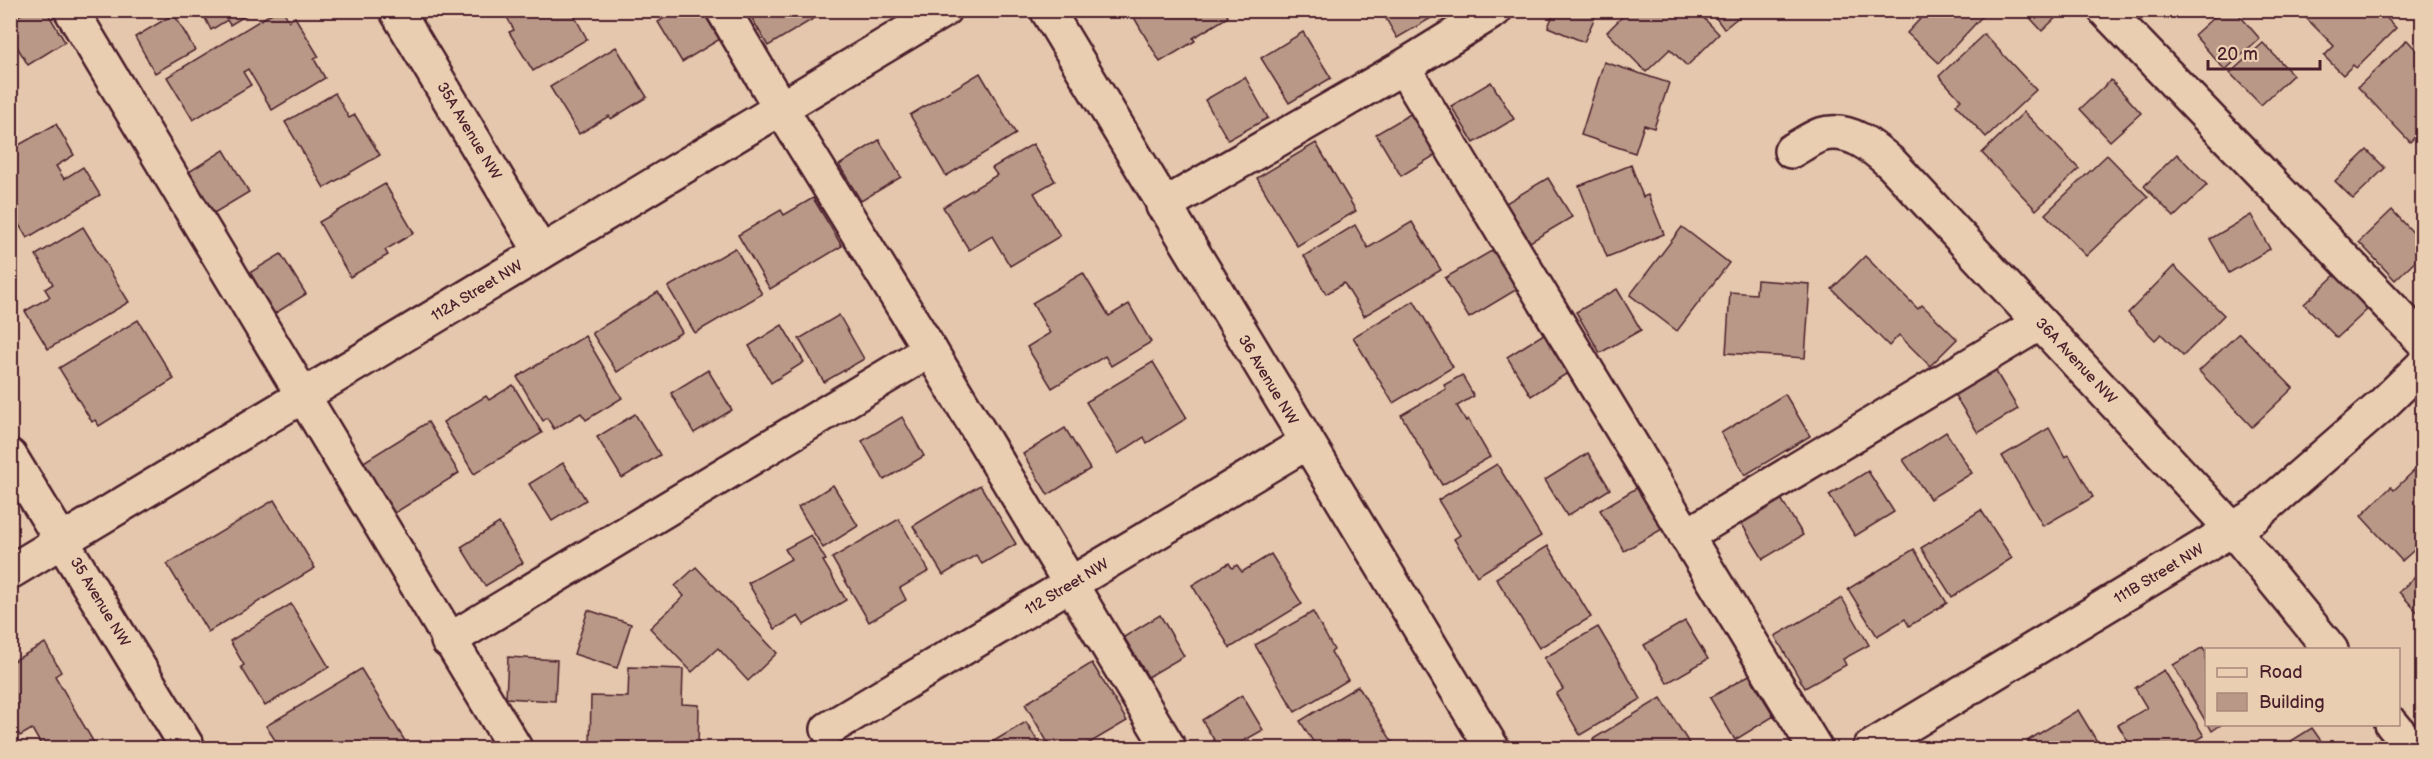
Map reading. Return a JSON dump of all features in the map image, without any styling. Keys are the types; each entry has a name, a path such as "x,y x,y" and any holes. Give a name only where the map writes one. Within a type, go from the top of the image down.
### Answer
{"street":[{"path":"71,10 514,748"},
{"name":"35A Avenue NW","path":"396,10 541,252"},
{"path":"723,10 1169,748"},
{"name":"112A Street NW","path":"10,572 944,10"},
{"name":"36 Avenue NW","path":"1047,10 1163,206 1492,748"},
{"path":"1163,206 1403,67 1495,10"},
{"path":"2105,10 2422,340"},
{"path":"1403,67 1815,748"},
{"name":"36A Avenue NW","path":"1791,151 1821,135 1842,134 1870,145 1892,164 2233,530 2329,648"},
{"path":"1686,536 2040,323"},
{"path":"448,641 930,350"},
{"name":"111B Street NW","path":"1870,748 2233,530 2277,498 2380,407 2422,366"},
{"name":"112 Street NW","path":"828,729 1306,443"},
{"name":"35 Avenue NW","path":"10,456 188,748"},
{"path":"2394,726 2411,748"}],"building":[{"path":"28,10 46,10 65,42 28,65 10,35 10,21"},
{"path":"209,10 255,10 230,25 227,20 211,30 203,14"},
{"path":"277,10 283,10 289,21 295,17 319,57 314,59 325,78 272,110 248,69 243,72 251,85 193,120 167,77"},
{"path":"503,10 571,10 587,39 533,71 509,32 514,30"},
{"path":"677,10 702,10 720,39 682,62 658,22"},
{"path":"747,10 828,10 768,46"},
{"path":"1139,10 1225,10 1228,17 1193,38 1195,41 1160,62 1132,14"},
{"path":"1381,10 1436,10 1438,14 1397,38"},
{"path":"1555,10 1598,10 1584,42 1548,27"},
{"path":"1629,10 1696,10 1719,34 1687,66 1670,49 1646,72 1607,32"},
{"path":"1710,10 1747,10 1724,29"},
{"path":"1911,10 1988,10 1939,63 1907,33 1920,19"},
{"path":"2023,10 2064,10 2042,31"},
{"path":"2222,10 2235,10 2260,39 2225,70 2194,35"},
{"path":"2305,10 2379,10 2396,28 2356,68 2353,65 2343,75 2324,56 2334,46 2302,14"},
{"path":"174,14 195,50 155,73 135,37"},
{"path":"1303,32 1331,78 1289,103 1261,58"},
{"path":"1984,34 2036,90 1986,137 1956,105 1961,100 1939,76"},
{"path":"2407,40 2422,56 2422,130 2410,142 2358,87"},
{"path":"2263,43 2293,75 2261,105 2230,73"},
{"path":"616,47 647,97 611,119 609,116 579,134 550,87"},
{"path":"1604,62 1669,83 1654,128 1644,125 1635,153 1581,135"},
{"path":"980,73 1016,134 946,176 910,115"},
{"path":"1245,77 1268,118 1228,140 1205,100"},
{"path":"2111,80 2141,113 2110,141 2080,109"},
{"path":"1491,82 1514,119 1474,143 1451,106"},
{"path":"335,93 349,118 355,115 380,155 324,188 285,122"},
{"path":"2024,112 2079,169 2036,210 1982,153"},
{"path":"1412,113 1437,154 1401,176 1376,134"},
{"path":"56,124 74,155 56,166 64,179 83,167 100,195 27,238 12,213 10,214 10,150"},
{"path":"879,140 901,177 861,201 839,165"},
{"path":"1316,143 1356,211 1297,246 1257,178"},
{"path":"1033,144 1055,181 1034,193 1060,236 1010,266 992,236 969,250 943,207 997,175 992,168"},
{"path":"224,150 249,192 209,216 184,175"},
{"path":"2367,150 2385,168 2353,199 2335,181"},
{"path":"2177,154 2207,185 2174,217 2144,186"},
{"path":"2107,155 2148,197 2086,256 2045,214"},
{"path":"1631,165 1643,197 1648,195 1664,234 1607,257 1579,186"},
{"path":"1548,178 1572,217 1530,242 1506,203"},
{"path":"385,184 414,233 385,250 388,255 350,277 319,222"},
{"path":"813,198 842,246 770,289 738,235 781,210 784,215"},
{"path":"2392,210 2422,242 2422,254 2395,280 2359,242"},
{"path":"2251,215 2270,249 2229,273 2210,239"},
{"path":"1412,222 1441,270 1364,316 1344,283 1326,294 1304,256 1355,225 1368,248"},
{"path":"83,227 129,302 48,349 25,311 50,297 45,289 53,284 36,255"},
{"path":"1682,227 1729,263 1677,331 1630,295"},
{"path":"735,248 762,294 695,333 668,287"},
{"path":"1495,249 1519,288 1469,318 1445,278"},
{"path":"281,254 306,294 271,316 246,275"},
{"path":"1865,256 1918,309 1922,305 1957,339 1930,366 1899,335 1889,346 1832,289"},
{"path":"2174,266 2224,315 2183,356 2161,334 2155,340 2128,313"},
{"path":"1083,273 1109,316 1129,304 1151,342 1111,366 1105,356 1052,388 1027,347 1050,333 1032,303"},
{"path":"2336,274 2368,309 2337,338 2304,304"},
{"path":"1757,280 1810,284 1805,358 1726,353 1730,292 1756,294"},
{"path":"1617,289 1641,330 1600,353 1576,312"},
{"path":"658,292 682,332 617,372 592,333"},
{"path":"1414,301 1453,367 1393,403 1353,337"},
{"path":"839,315 864,359 824,382 799,339"},
{"path":"138,320 174,379 99,426 95,420 92,422 59,368"},
{"path":"782,325 804,362 771,383 749,346"},
{"path":"1547,332 1571,371 1531,396 1507,357"},
{"path":"2239,333 2293,388 2252,427 2199,371"},
{"path":"585,336 622,398 586,420 581,413 554,429 547,418 543,421 517,377"},
{"path":"1153,362 1187,418 1147,443 1144,437 1118,454 1086,402"},
{"path":"708,370 732,410 694,433 671,393"},
{"path":"1995,370 2018,409 1978,433 1954,394"},
{"path":"1462,375 1474,396 1457,406 1466,421 1468,419 1490,457 1442,485 1401,415 1446,389 1444,385"},
{"path":"513,385 542,433 474,474 443,422 486,396 489,400"},
{"path":"1785,394 1810,436 1745,475 1721,433"},
{"path":"635,414 660,455 622,478 597,437"},
{"path":"902,417 924,456 884,480 862,441"},
{"path":"428,422 459,473 393,514 362,463"},
{"path":"1065,428 1090,469 1048,495 1023,454"},
{"path":"2049,428 2065,457 2069,455 2093,497 2043,526 2002,456"},
{"path":"1946,432 1972,473 1930,499 1903,460"},
{"path":"1588,453 1610,489 1567,516 1545,480"},
{"path":"563,463 586,500 552,521 529,484"},
{"path":"1497,464 1541,536 1477,576 1454,539 1460,535 1438,500"},
{"path":"2421,464 2422,543 2402,561 2361,516 2391,487 2394,490"},
{"path":"1868,471 1894,512 1855,536 1829,495"},
{"path":"833,485 858,526 823,548 798,507"},
{"path":"980,485 1016,544 982,564 976,555 943,575 913,526"},
{"path":"1638,487 1664,528 1624,551 1600,510"},
{"path":"1780,497 1803,535 1763,559 1740,521"},
{"path":"274,500 315,568 208,632 167,564"},
{"path":"1981,510 2012,558 1952,597 1921,548"},
{"path":"899,519 929,571 900,588 906,600 869,622 832,558"},
{"path":"499,523 523,563 485,586 461,547"},
{"path":"811,535 846,600 804,625 798,616 775,629 748,583 791,559 785,549"},
{"path":"1548,546 1591,617 1539,648 1496,578"},
{"path":"1914,549 1947,603 1909,626 1905,619 1877,636 1848,589"},
{"path":"1271,554 1302,604 1230,648 1192,585 1229,563 1232,568 1237,565 1242,572"},
{"path":"696,567 777,653 748,681 718,648 692,672 650,628 684,596 675,586"},
{"path":"2422,570 2422,617 2399,592"},
{"path":"1842,598 1869,645 1843,659 1846,665 1805,688 1775,636"},
{"path":"291,604 329,667 265,706 241,667 244,665 230,641"},
{"path":"588,610 631,624 617,668 574,654"},
{"path":"1313,612 1334,650 1331,652 1348,680 1295,712 1255,645"},
{"path":"1160,615 1184,656 1148,677 1124,637"},
{"path":"1685,621 1708,659 1667,683 1644,645"},
{"path":"1598,627 1641,699 1580,735 1556,694 1563,689 1544,658"},
{"path":"45,643 61,672 55,676 97,748 43,748 32,729 20,736 10,719 10,663"},
{"path":"2203,647 2205,651 2205,720 2173,665"},
{"path":"508,657 557,660 555,701 506,698"},
{"path":"1092,663 1127,721 1081,748 1051,748 1025,704"},
{"path":"629,667 683,669 682,704 699,705 698,748 590,747 591,696 628,697"},
{"path":"361,669 408,746 403,748 280,748 266,726"},
{"path":"2164,670 2204,736 2183,748 2132,748 2118,725 2147,708 2135,688"},
{"path":"1749,675 1774,716 1735,740 1710,698"},
{"path":"1358,686 1396,748 1317,748 1300,721"},
{"path":"1242,695 1263,730 1231,748 1219,748 1202,720"},
{"path":"1661,698 1692,748 1598,748 1593,739"},
{"path":"2078,710 2101,748 2032,748 2027,741"},
{"path":"1026,722 1042,748 982,748"},
{"path":"2209,726 2219,726 2212,731"},
{"path":"2312,728 2326,748 2280,748"}]}
